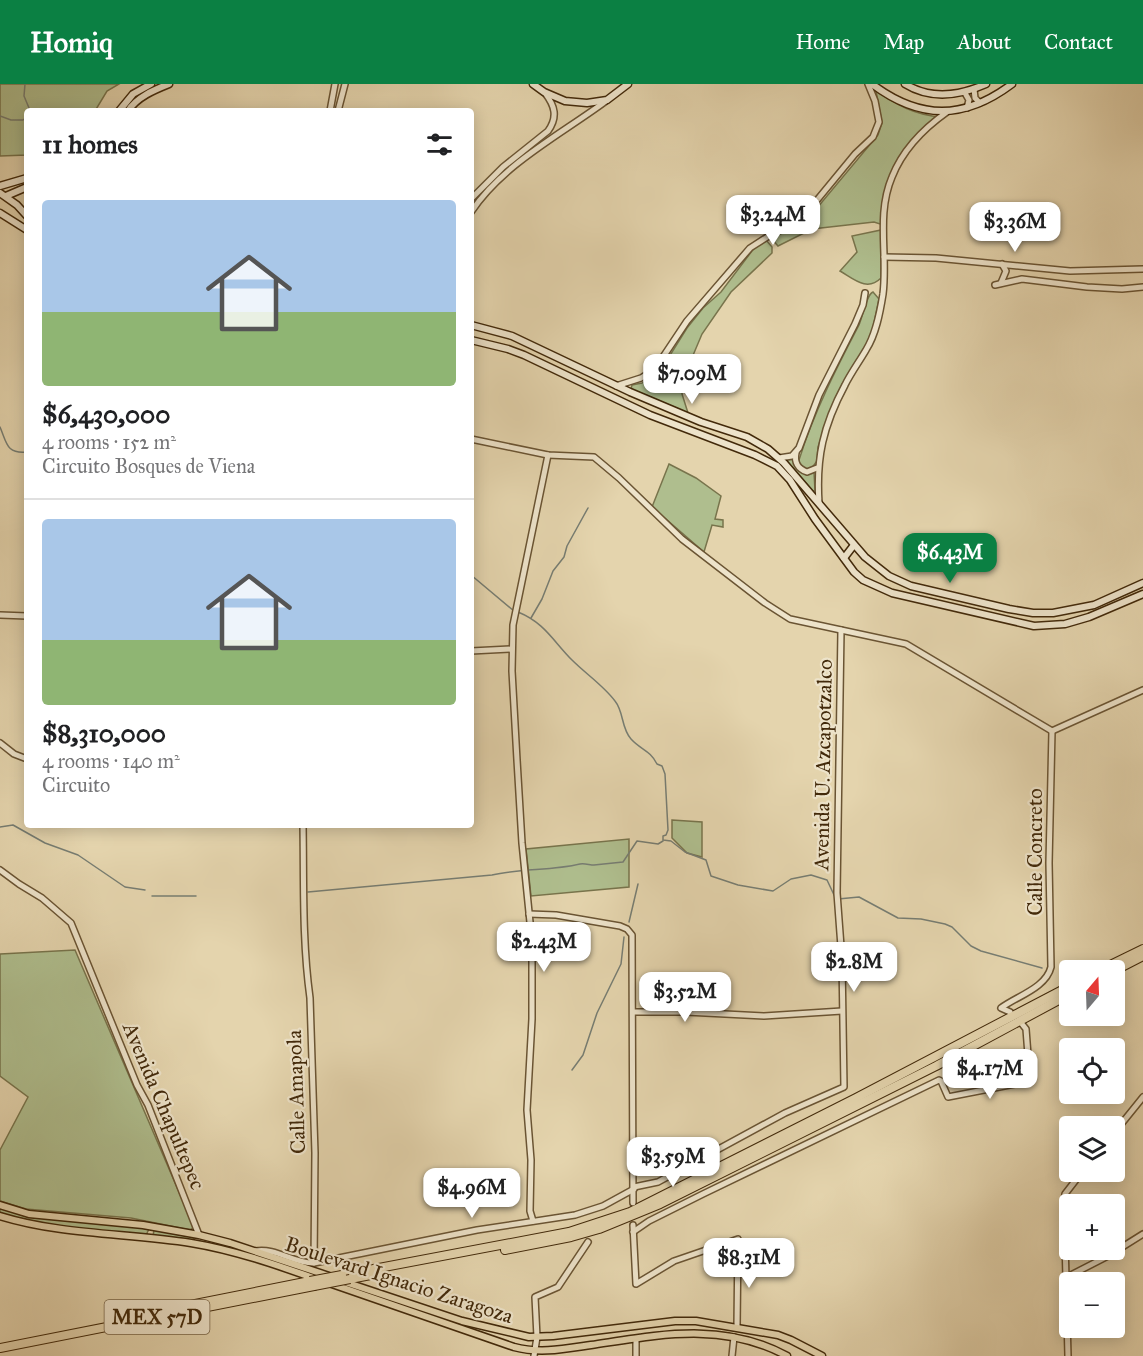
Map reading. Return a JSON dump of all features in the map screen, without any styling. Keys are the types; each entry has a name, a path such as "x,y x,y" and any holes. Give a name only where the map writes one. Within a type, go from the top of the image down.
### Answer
{"highway":[{"path":"1120,960 1143,949"},
{"path":"1125,965 1143,956"},
{"name":"MEX 57D","path":"0,1347 569,1232 630,1212 856,1098 1059,992"},
{"name":"MEX 57D","path":"346,1277 571,1237 631,1217 936,1066 1059,1000"},
{"name":"MEX 57D","path":"0,1343 312,1284"}],"main road":[{"path":"121,108 133,94 151,84"},
{"path":"130,108 148,93 169,84"},
{"path":"533,84 544,92 576,103 607,100 628,84"},
{"path":"870,84 904,104 930,112 947,112 980,104 1012,84"},
{"path":"905,84 927,94 954,95 986,84"},
{"path":"3,185 24,179"},
{"path":"3,195 24,188"},
{"path":"3,195 24,212"},
{"path":"0,213 24,228"},
{"path":"19,225 24,220"},
{"path":"474,326 512,336 616,386 743,436 768,449 779,458 854,545 876,567 911,586 1006,609 1033,613 1078,609 1094,605 1143,582"},
{"path":"474,341 508,349 650,415 755,455 777,466 790,480 815,519 863,580 892,593 1034,626 1065,624 1089,617 1143,594"},
{"path":"555,371 558,357"},
{"path":"574,379 578,367"},
{"path":"723,444 728,436 725,430"},
{"path":"738,449 737,443 743,436"},
{"path":"844,558 854,545"},
{"path":"1000,619 1006,609"},
{"path":"1006,609 1008,621"},
{"name":"Boulevard Ignacio Zaragoza","path":"0,1205 29,1214 160,1228 199,1235 255,1251 462,1321 518,1335 537,1337 675,1321 696,1321 737,1327 791,1340 822,1356"},
{"name":"Boulevard Ignacio Zaragoza","path":"0,1216 34,1225 191,1244 228,1251 276,1265 535,1354 636,1338 687,1333 734,1337 760,1343 787,1356"},
{"path":"158,1240 149,1234 152,1230 160,1228"},
{"path":"191,1244 199,1235"}],"street":[{"path":"331,108 335,84"},
{"path":"339,108 345,84"},
{"path":"616,386 641,378 655,369 687,321 750,248 808,211 855,154 873,137 879,122 870,84"},
{"path":"974,90 975,98 980,104"},
{"path":"474,196 502,167 548,131 553,124 554,108 544,92"},
{"path":"965,93 969,100 967,108"},
{"path":"474,209 496,183 518,163 607,100"},
{"path":"819,503 820,447 830,414 871,341 883,294 884,204 894,172 922,131 947,112"},
{"path":"3,185 14,192"},
{"path":"884,257 936,258 1070,271 1143,270"},
{"path":"1002,264 1006,271 998,284 1016,279 1122,289 1143,287"},
{"path":"1016,265 1012,272 1016,279"},
{"path":"1068,285 1065,277 1070,271"},
{"path":"818,468 807,472 799,468 795,461 796,453 819,395 855,324 865,293"},
{"path":"474,441 548,455 594,457 682,539 765,603 795,621 906,644 1052,731 1143,690"},
{"path":"779,458 796,453"},
{"path":"533,1221 527,1110 532,1019 532,942 524,866 512,649 514,619 548,455"},
{"path":"0,615 24,616"},
{"name":"Avenida U. Azcapotzalco","path":"634,1188 658,1182 769,1122 844,1087 837,892 842,630"},
{"path":"474,651 512,649"},
{"name":"Calle Concreto","path":"1010,1012 1001,1008 1026,993 1051,970 1049,863 1052,731"},
{"path":"0,742 14,754 24,758"},
{"name":"Calle Amapola","path":"303,828 304,920 306,973 310,998 315,1154 314,1263"},
{"name":"Avenida Chapultepec","path":"0,870 42,898 71,923 199,1235"},
{"path":"529,914 556,915 620,926 632,935 633,1203"},
{"path":"634,1012 697,1012 764,1016 842,1011"},
{"path":"633,1232 649,1221 702,1194 939,1080 946,1089 948,1097 1030,1081 1026,1029 1022,1024"},
{"path":"1125,1119 1143,1097"},
{"path":"1065,1272 1065,1194 1074,1182"},
{"path":"255,1251 265,1250 304,1263 314,1263 449,1236 586,1213 634,1188"},
{"path":"633,1225 636,1284 674,1261 738,1239 737,1327"},
{"path":"1077,1272 1143,1234"},
{"path":"535,1354 537,1337 535,1297 558,1287 588,1242"},
{"path":"732,1356 734,1337"},
{"path":"636,1338 636,1356"},
{"path":"1067,1338 1068,1356"}],"green space":[{"path":"0,84 119,84 107,91 97,108 24,108 24,155 0,156"},
{"path":"876,91 907,108 941,117 921,130 897,164 881,223 812,229 778,246 771,238 798,226 812,214 878,135 882,123"},
{"path":"881,230 881,278 871,284 866,284 840,271 857,252 852,236"},
{"path":"766,240 772,247 772,253 731,292 702,334 683,379 682,394 688,413 631,389 632,385 642,383 659,373 687,328 703,308 721,292 755,247"},
{"path":"873,292 879,299 870,342 855,364 831,409 818,447 817,461 811,469 803,469 799,460 811,425 859,325 868,297"},
{"path":"795,459 801,472 806,474 814,472 815,491 786,460"},
{"path":"669,464 696,478 721,496 715,519 723,520 723,527 712,525 704,552 652,507"},
{"path":"672,820 702,822 702,857 687,853 672,838"},
{"path":"629,839 629,887 531,896 526,849"},
{"path":"75,950 194,1227 190,1230 131,1218 26,1209 0,1201 0,1150 28,1097 0,1076 0,954"},
{"path":"0,1207 149,1229 148,1237 27,1223 0,1214"},
{"path":"154,1230 195,1237 191,1242 153,1236"}],"waterway":[{"path":"25,84 24,96 29,108"},
{"path":"0,116 11,120 24,119"},
{"path":"0,427 8,446 15,451 24,452"},
{"path":"531,618 542,599 553,571 564,557 567,546 588,508"},
{"path":"474,578 514,611"},
{"path":"518,612 542,627 572,660 611,696 618,705 628,735 657,764 662,766 665,774 668,830 663,840 671,841 685,852 706,860 711,876 738,885 773,891 791,879 811,875 827,880 835,897"},
{"path":"0,827 13,825 45,843 78,855 125,887 145,890"},
{"path":"308,892 582,864 623,862 637,841 658,844 663,841"},
{"path":"629,922 638,884"},
{"path":"152,896 196,896"},
{"path":"838,899 859,897 898,918 921,919 945,924 952,927 971,946 981,951 1042,968"},
{"path":"572,1070 583,1055 597,1013 621,964 624,937"}]}
